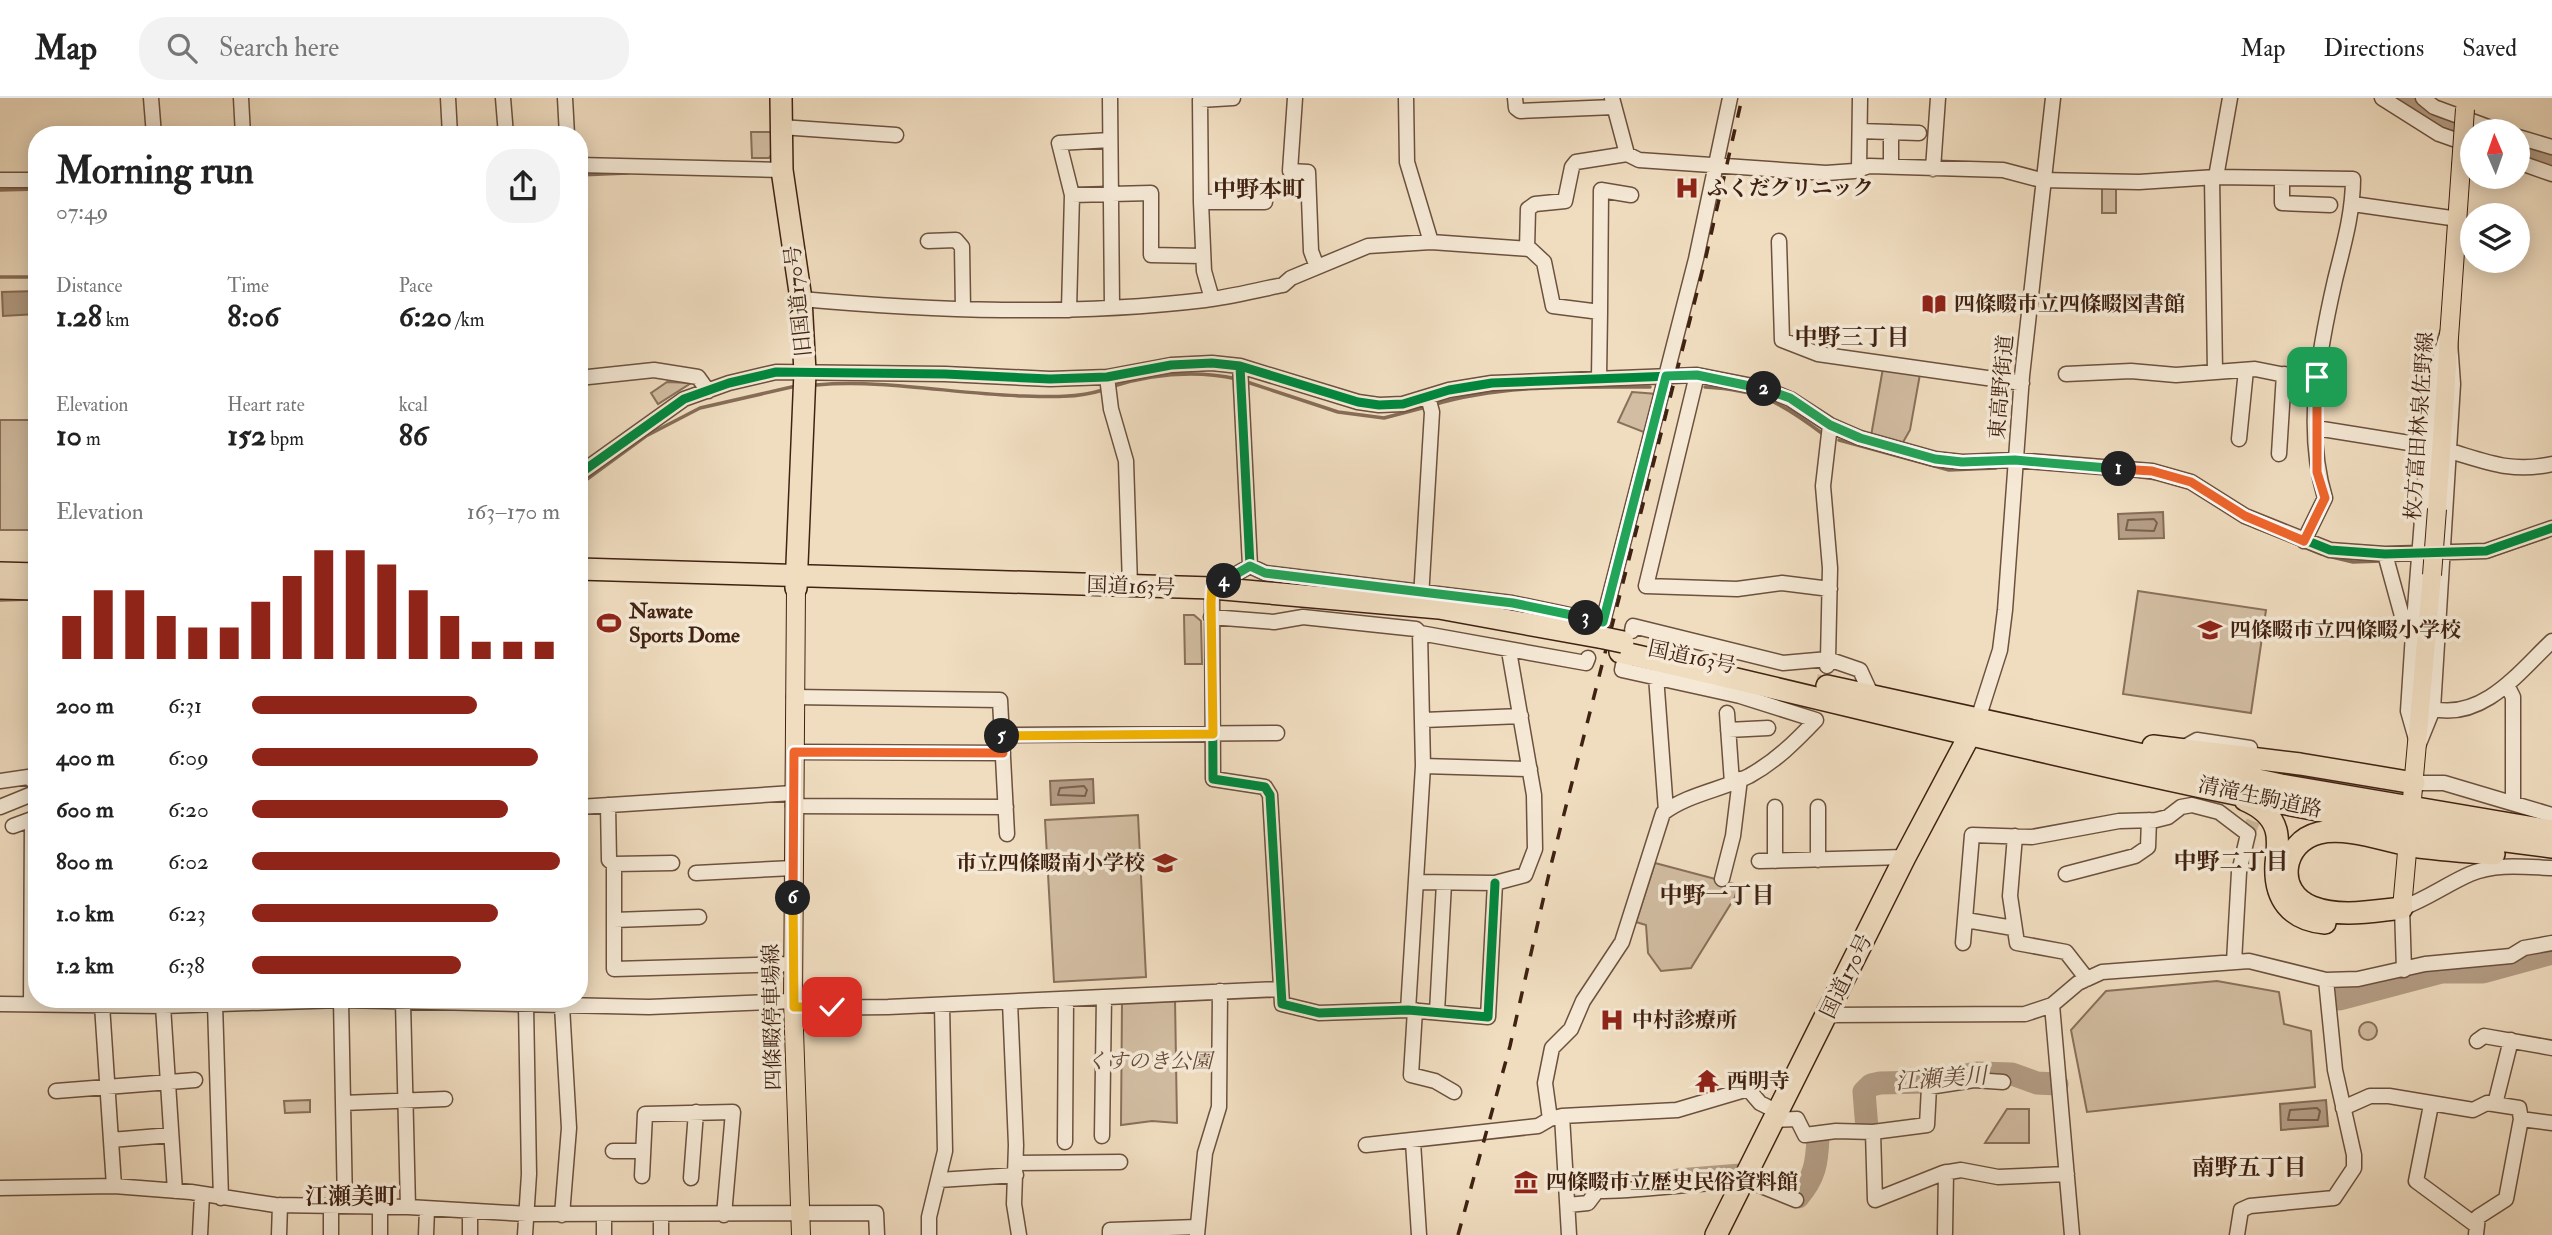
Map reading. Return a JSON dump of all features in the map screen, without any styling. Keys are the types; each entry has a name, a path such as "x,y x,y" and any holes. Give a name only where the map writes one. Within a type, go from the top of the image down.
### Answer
{"highway":[{"name":"旧国道170号","path":"781,98 782,170 801,299 806,372 796,582"},
{"name":"国道163号","path":"588,570 1388,612 1611,642 1872,696 1974,727"},
{"path":"0,573 28,575"},
{"name":"国道163号","path":"588,581 1130,586 1211,602"},
{"path":"0,589 28,589"},
{"name":"国道163号","path":"1611,642 1742,688 2088,743"},
{"name":"清滝生駒道路","path":"1974,727 2219,788 2416,820 2552,848"},
{"name":"国道170号","path":"1716,1235 1905,857 1974,727"},
{"name":"清滝生駒道路","path":"2088,743 2281,785 2416,820 2552,831"},
{"path":"2088,743 2181,749 2416,820 2512,856 2552,856"},
{"path":"2219,788 2258,806 2269,817 2277,831 2276,883 2279,897 2299,917 2336,924 2364,921 2402,908"},
{"path":"2402,908 2333,913 2309,906 2288,885 2286,872 2289,857 2297,844 2321,833 2416,820"}],"main road":[{"name":"枚方富田林泉佐野線","path":"2402,908 2416,820 2418,746 2465,104"},
{"name":"四條畷停車場線","path":"796,582 793,964 801,1235"}],"street":[{"path":"151,98 153,126"},
{"path":"241,98 243,126"},
{"path":"448,98 450,126"},
{"path":"503,98 505,126"},
{"path":"565,98 566,126"},
{"path":"1110,98 1112,307"},
{"path":"1212,299 1202,256 1200,100 1233,98"},
{"path":"1294,98 1290,171 1308,172 1311,251 1317,267"},
{"path":"1406,98 1408,162 1431,242"},
{"path":"1515,98 1516,108 1520,111 1613,102 1627,154"},
{"path":"1569,1235 1568,1205 1556,1118 1545,1083 1552,1048 1571,1029 1583,1001 1622,942 1663,813 1674,804 1736,781 1780,757 1817,715 1742,688 1622,670 1611,642 1666,376 1696,259 1730,98"},
{"path":"1860,98 1860,169"},
{"path":"1933,169 1938,98"},
{"name":"東高野街道","path":"1974,727 2000,650 2004,623 2022,383 2041,180 2053,98"},
{"path":"2215,372 2214,177 2230,98"},
{"path":"2382,98 2439,134 2460,141"},
{"path":"2423,98 2434,107 2466,119"},
{"path":"781,127 896,135"},
{"path":"1860,131 1919,133"},
{"path":"1891,132 1891,167"},
{"path":"2530,140 2552,146"},
{"path":"1069,310 1072,195 1059,143 1110,141"},
{"path":"1527,249 1528,209 1535,204 1565,201 1572,167 1577,162 1627,154 1639,160 1715,164 1780,172 1826,173 1869,166 2003,170 2041,180 2139,182 2214,177 2353,180 2353,204 2318,371 2317,472 2325,498 2304,541"},
{"path":"588,165 782,170"},
{"path":"2530,166 2552,174"},
{"path":"2283,178 2282,203 2330,205"},
{"path":"0,180 28,180"},
{"path":"1599,378 1601,190 1631,195"},
{"path":"1072,195 1151,193 1151,255 1202,256"},
{"path":"1202,202 1265,202"},
{"path":"2353,204 2458,219"},
{"path":"928,241 956,240 962,247 963,309"},
{"path":"1779,241 1782,340 1818,354 2022,383"},
{"path":"801,299 908,309 1069,310 1212,299 1283,285 1291,278 1368,246 1431,242 1527,249 1544,262 1553,306 1600,313"},
{"path":"2418,746 2408,711 2414,619 2433,380 2449,328"},
{"path":"2418,746 2433,709 2445,554 2453,384 2449,328"},
{"path":"588,468 684,399 776,372 945,374 1108,383 1171,365 1212,363 1240,374 1379,405 1429,404 1492,383 1697,375 1763,388 1790,398 1830,425 1866,440 1935,459 1962,462 2015,460 2152,471 2191,482 2245,516 2330,550 2385,554 2486,551 2552,528"},
{"path":"588,377 654,370 698,377 708,391"},
{"path":"2239,439 2246,370"},
{"path":"2066,374 2131,371 2176,374 2246,370 2284,374 2318,371"},
{"path":"1240,374 1250,566"},
{"path":"2279,454 2284,374"},
{"path":"1697,375 1646,586 1737,589 1782,583 1830,589"},
{"path":"1108,383 1125,461 1130,586"},
{"path":"1422,596 1429,404"},
{"path":"1827,664 1830,589 1823,485 1830,425"},
{"path":"2316,428 2428,446"},
{"path":"2450,452 2511,469 2527,470 2552,464"},
{"path":"2385,554 2402,616 2414,619"},
{"path":"1250,566 1265,573 1422,596 1513,603 1611,642"},
{"path":"1250,566 1211,602 1213,779 1265,787 1270,795 1282,1004 1319,1013 1411,1010 1488,1017 1494,883"},
{"path":"1211,602 1274,622 1303,617 1418,628 1509,651 1586,663 1633,626 1783,663 1827,664 1860,670 1872,696"},
{"path":"1418,628 1424,720 1411,1010 1412,1075 1435,1081 1454,1092"},
{"path":"2433,709 2446,712 2488,699 2508,687 2552,641"},
{"path":"1416,882 1494,883 1525,875 1535,849 1534,795 1509,651"},
{"path":"1656,676 1667,811"},
{"path":"2508,687 2514,697 2513,802"},
{"path":"794,697 1000,700 1007,834"},
{"path":"1722,878 1733,836 1736,781 1727,713"},
{"path":"1424,720 1521,716"},
{"path":"1728,730 1768,728"},
{"path":"1002,735 1277,733"},
{"path":"2181,749 2197,740 2281,752"},
{"path":"794,752 1003,753"},
{"path":"1423,766 1530,769"},
{"path":"0,781 28,777"},
{"path":"2416,820 2444,783 2552,815"},
{"path":"0,807 28,796"},
{"path":"588,806 793,799 1006,807"},
{"path":"608,805 609,860 614,864 672,863"},
{"path":"1963,943 1972,835 2032,836 2119,821 2168,817 2181,807 2192,805 2219,811 2248,834 2239,872 2234,962"},
{"path":"1775,807 1775,861"},
{"path":"1818,807 1818,860"},
{"path":"13,826 28,820"},
{"path":"2066,874 2135,856 2148,847 2149,820"},
{"path":"2015,836 2011,896 2017,943 2066,952 2087,979"},
{"path":"1759,861 1905,857"},
{"path":"614,864 614,969 793,964"},
{"path":"2404,970 2402,908 2431,897 2471,874 2496,867 2552,868"},
{"path":"696,873 793,868"},
{"path":"1437,1012 1444,883"},
{"path":"614,920 699,917"},
{"path":"1966,920 2013,928"},
{"path":"1827,1015 2025,1014 2052,1005 2078,983 2102,972 2249,961 2326,980 2358,979 2425,964 2511,956 2524,948 2552,943"},
{"path":"2237,1235 2237,1217 2241,1210 2249,1206 2334,1198 2354,1168 2335,1070 2326,980"},
{"path":"588,1005 943,1005 1280,989"},
{"path":"1110,1235 1110,1230 1197,1231 1205,1153 1219,1107 1220,991"},
{"path":"1102,1136 1104,997"},
{"path":"1065,1142 1066,999"},
{"path":"1010,1002 1016,1169 1014,1204 1020,1235"},
{"path":"0,1004 28,1004"},
{"path":"929,1235 929,1217 945,1151 943,1005"},
{"path":"2052,1005 2073,1235"},
{"path":"102,1008 114,1186"},
{"path":"163,1008 175,1191"},
{"path":"215,1008 221,1198"},
{"path":"331,1235 338,1205 343,1103 341,1008"},
{"path":"403,1008 408,1207"},
{"path":"525,1235 530,1096 526,1008"},
{"path":"557,1008 569,1128 562,1214"},
{"path":"2477,1041 2484,1036 2552,1048"},
{"path":"2495,1104 2511,1040"},
{"path":"57,1091 195,1080"},
{"path":"1366,1145 1413,1142 1538,1125 1556,1118 1677,1110 1748,1089 1776,1116 1797,1119 1805,1135 1836,1130 1873,1132 1927,1125 1929,1087 1974,1080 2003,1082"},
{"path":"2343,1108 2370,1096 2389,1096 2473,1110 2487,1103 2519,1108 2521,1119 2506,1199 2478,1217 2476,1231"},
{"path":"343,1103 445,1099"},
{"path":"2431,1105 2416,1181 2476,1231"},
{"path":"691,1178 696,1112"},
{"path":"642,1176 645,1114 733,1112 724,1215"},
{"path":"2521,1119 2552,1123"},
{"path":"1873,1132 1875,1200 1946,1172 1961,1170 1998,1177 2067,1174"},
{"path":"111,1140 171,1135"},
{"path":"1413,1142 1419,1235"},
{"path":"613,1151 643,1151"},
{"path":"939,1180 1016,1169 1120,1162"},
{"path":"1945,1233 1946,1172"},
{"path":"1568,1205 1588,1203 1597,1191 1642,1191 1710,1182 1743,1181 1796,1200"},
{"path":"0,1188 114,1186 280,1205 408,1207 527,1214 661,1216 876,1213 877,1235"},
{"path":"200,1235 202,1195"},
{"path":"279,1235 280,1205"},
{"path":"380,1206 380,1235"},
{"path":"426,1235 427,1209"},
{"path":"470,1212 470,1235"},
{"path":"604,1215 604,1235"},
{"path":"660,1235 661,1216"}],"green space":[{"path":"751,132 773,132 773,152 769,158 752,158"},
{"path":"2102,187 2116,187 2116,213 2102,213"},
{"path":"1883,368 1920,374 1910,430 1902,444 1871,436"},
{"path":"667,382 691,383 658,404 651,393"},
{"path":"1632,392 1657,394 1646,433 1618,422"},
{"path":"0,420 28,420 28,530 0,530"},
{"path":"2138,591 2266,610 2251,713 2123,694"},
{"path":"1184,615 1194,615 1201,621 1202,664 1185,664"},
{"path":"1138,815 1146,977 1054,982 1045,820"},
{"path":"1655,863 1738,885 1735,897 1691,968 1661,971 1648,953 1646,925 1636,922"},
{"path":"2217,981 2279,992 2284,1024 2311,1031 2315,1087 2087,1112 2071,1030 2106,991"},
{"name":"くすのき公園","path":"1175,999 1177,1123 1152,1121 1121,1125 1122,1001"},
{"path":"2368,1022 2374,1025 2377,1031 2374,1037 2368,1040 2362,1037 2359,1031 2362,1025"},
{"path":"310,1100 310,1112 285,1113 284,1101"},
{"path":"2007,1109 2029,1109 2029,1143 1985,1143"}],"water":[{"path":"28,291 28,315 3,316 2,292"},
{"path":"2163,512 2164,538 2119,539 2118,514"},
{"path":"1093,779 1094,803 1051,805 1050,781"},
{"path":"2326,1100 2328,1126 2281,1130 2280,1104"}],"waterway":[{"path":"2405,98 2414,105 2460,124"},
{"path":"2530,150 2552,158"},
{"path":"588,175 628,173"},
{"path":"0,190 28,189"},
{"path":"0,277 28,277"},
{"path":"1110,387 1142,379 1189,374 1237,379"},
{"path":"1244,381 1338,412 1384,418 1426,407"},
{"path":"816,385 894,385 1044,397 1074,396 1103,390"},
{"path":"588,478 646,436 700,408 796,386"},
{"path":"1433,405 1513,390 1650,387"},
{"path":"1705,387 1741,391 1769,400 1823,434"},
{"path":"1839,440 1949,470 1996,468"},
{"path":"2140,477 2157,479"},
{"path":"2254,527 2321,554"},
{"path":"2488,557 2547,537"},
{"path":"2332,557 2353,562 2382,561"},
{"path":"0,600 28,599"},
{"name":"江瀬美川","path":"2340,999 2442,972 2483,972 2552,953"},
{"name":"江瀬美川","path":"1867,1129 1864,1092 1871,1085 1926,1082 1977,1073 2012,1074 2037,1083 2057,1084"},
{"name":"江瀬美川","path":"1798,1197 1814,1169 1818,1137"},
{"name":"江瀬美川","path":"1678,1180 1741,1175"}],"tunnel":[{"path":"1818,710 1826,669"},
{"path":"2248,834 2280,753"}],"railway":[{"path":"1458,1235 1510,1046 1551,865 1705,261 1742,98"}],"cycle path":[{"path":"588,468 684,399 729,383 776,372 945,374 1050,379 1107,377 1171,365 1212,363 1240,366 1358,402 1379,405 1403,404 1449,390 1492,383 1697,375 1763,388 1790,399 1830,425 1860,438 1935,459 1962,462 2015,460 2152,471 2191,482 2245,516 2330,550 2385,554 2486,551 2552,528"},
{"path":"1240,366 1250,566 1212,588 1213,779 1265,787 1270,795 1282,1004 1319,1013 1408,1010 1488,1017 1495,883"}],"place":[{"name":"ふくだクリニック","path":"1687,188"},
{"name":"四條畷市立四條畷図書館","path":"1934,304"},
{"name":"Nawate Sports Dome","path":"609,623"},
{"name":"四條畷市立四條畷小学校","path":"2210,630"},
{"name":"市立四條畷南小学校","path":"1165,863"},
{"name":"中村診療所","path":"1612,1020"},
{"name":"西明寺","path":"1707,1081"},
{"name":"四條畷市立歴史民俗資料館","path":"1526,1182"}],"district":[{"name":"中野本町","path":"1259,189"},
{"name":"中野三丁目","path":"1852,337"},
{"name":"中野二丁目","path":"2231,861"},
{"name":"中野一丁目","path":"1717,895"},
{"name":"南野五丁目","path":"2249,1167"},
{"name":"江瀬美町","path":"351,1196"}],"route":[{"path":"832,1007 794,1007 794,752 1003,753 1002,735 1213,734 1212,588 1250,566 1265,573 1513,603 1603,622 1666,376 1697,375 1763,388 1790,398 1830,425 1860,438 1935,459 1962,462 2015,460 2152,471 2191,482 2245,516 2304,541 2325,498 2317,472 2317,377"}]}
